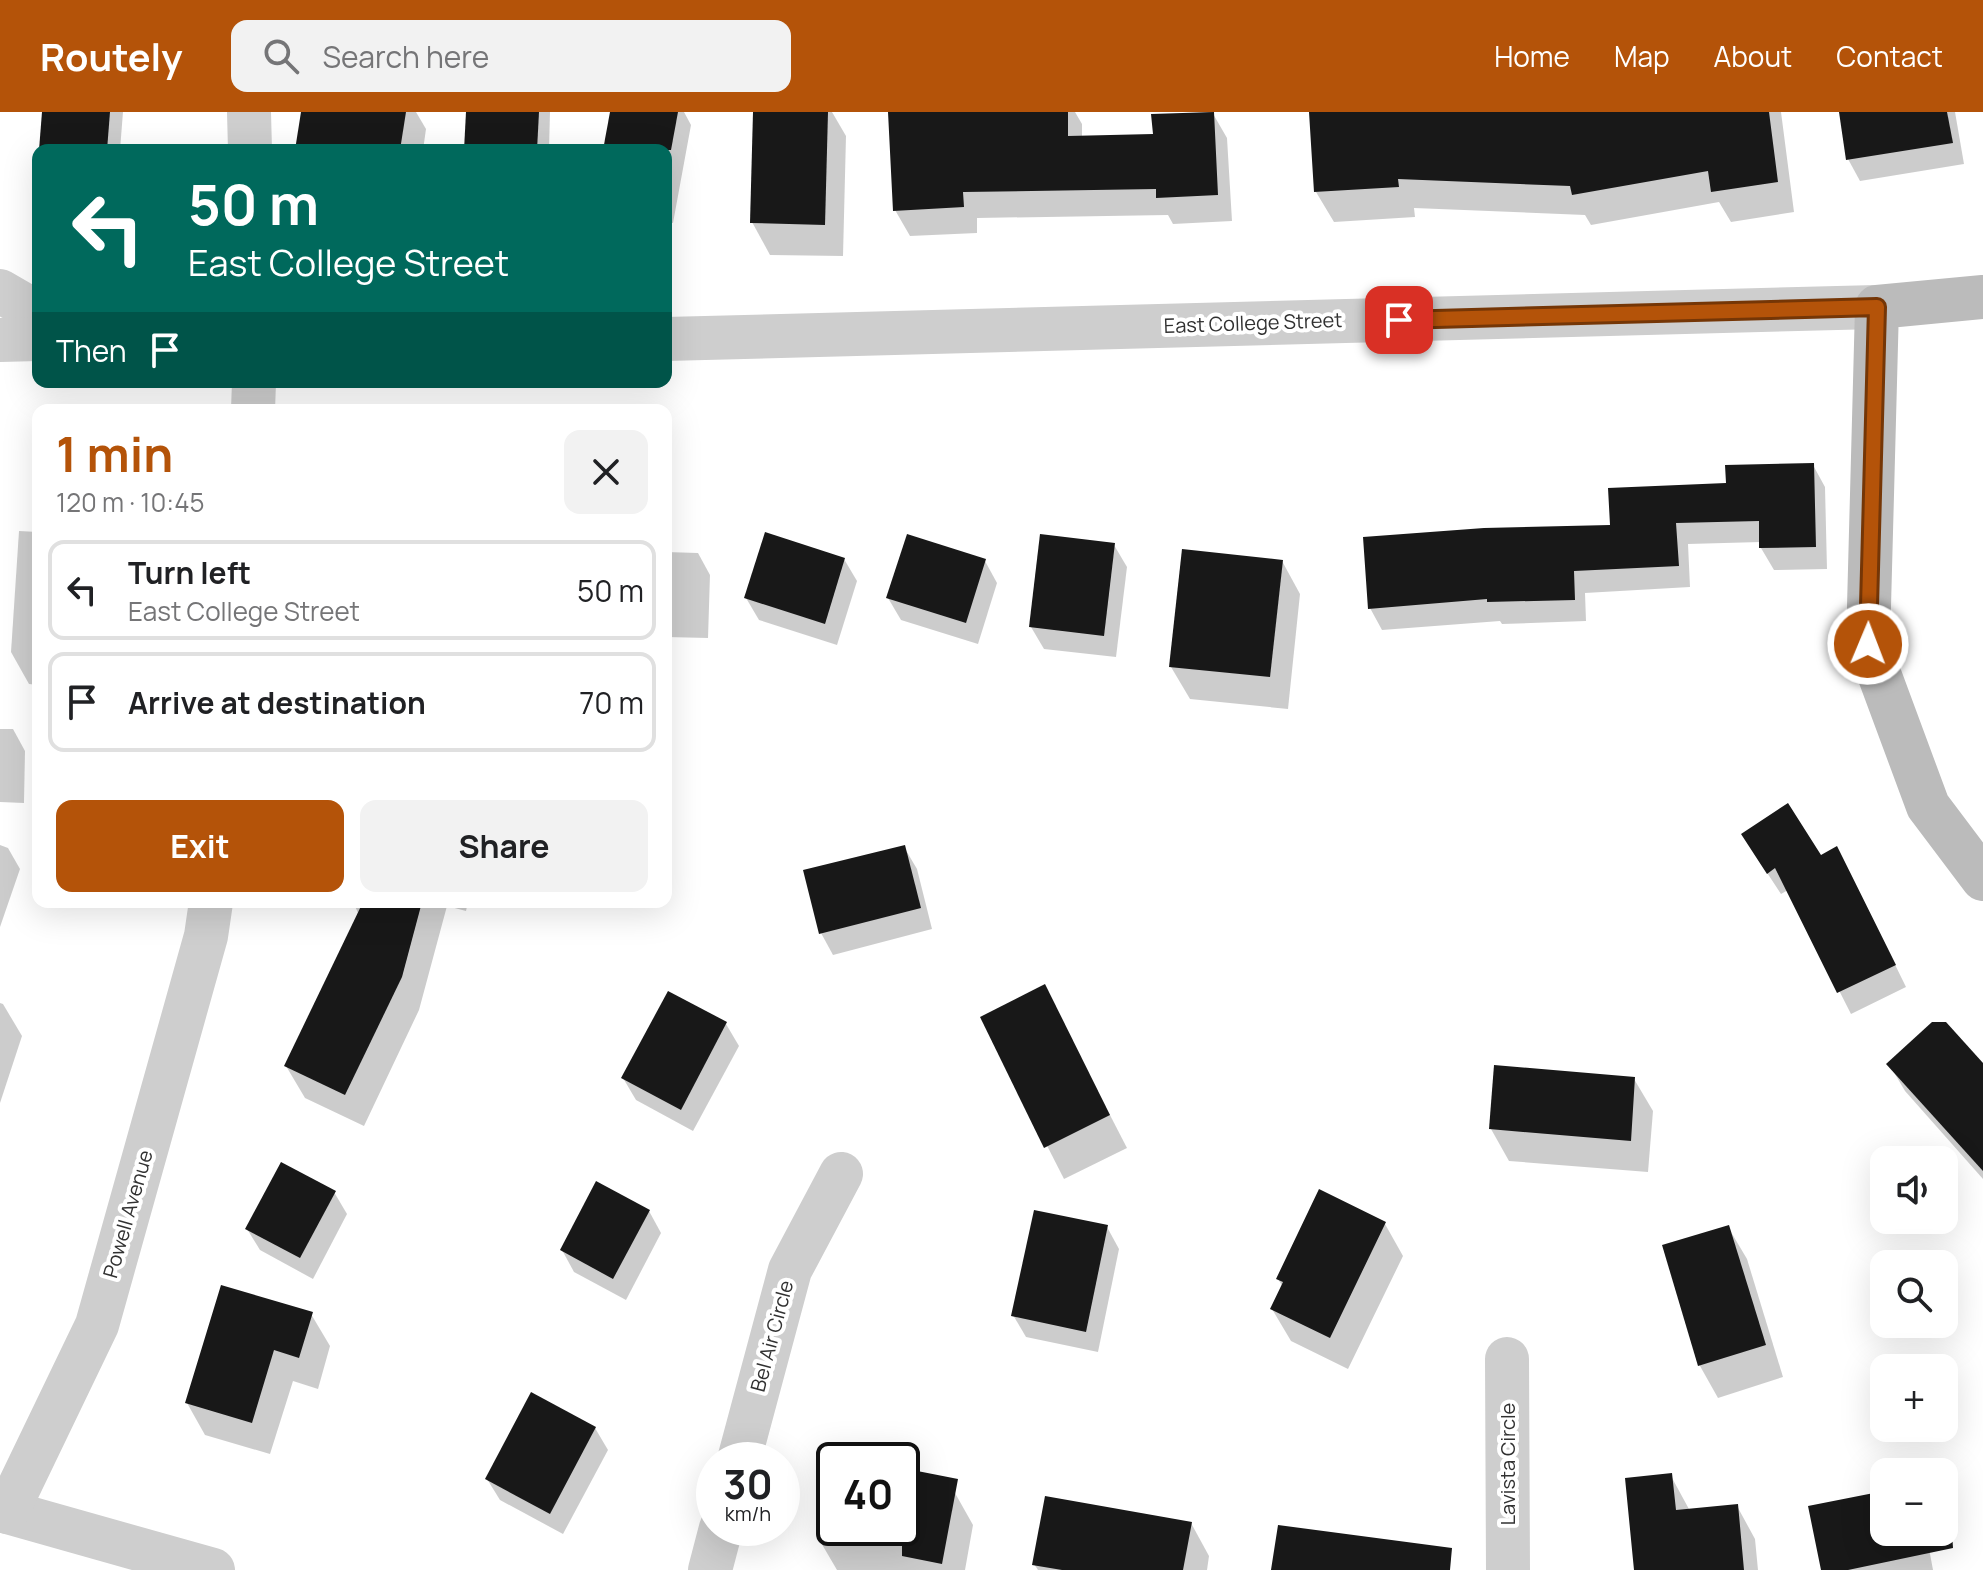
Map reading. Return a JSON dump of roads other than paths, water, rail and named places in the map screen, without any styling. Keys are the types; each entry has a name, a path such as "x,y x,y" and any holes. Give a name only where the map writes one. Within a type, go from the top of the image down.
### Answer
{"street":[{"path":"249,112 250,144"},
{"path":"0,291 32,310"},
{"name":"East College Street","path":"672,339 1877,307 1983,297"},
{"path":"1877,307 1868,644 1928,806 1983,879"},
{"path":"0,340 32,339"},
{"name":"Powell Avenue","path":"4,1511 97,1325 206,936 210,908"},
{"name":"Bel Air Circle","path":"744,1442 790,1270 841,1174"},
{"name":"Lavista Circle","path":"1507,1359 1508,1570"},
{"path":"4,1511 213,1570"},
{"path":"710,1570 716,1546"}]}
